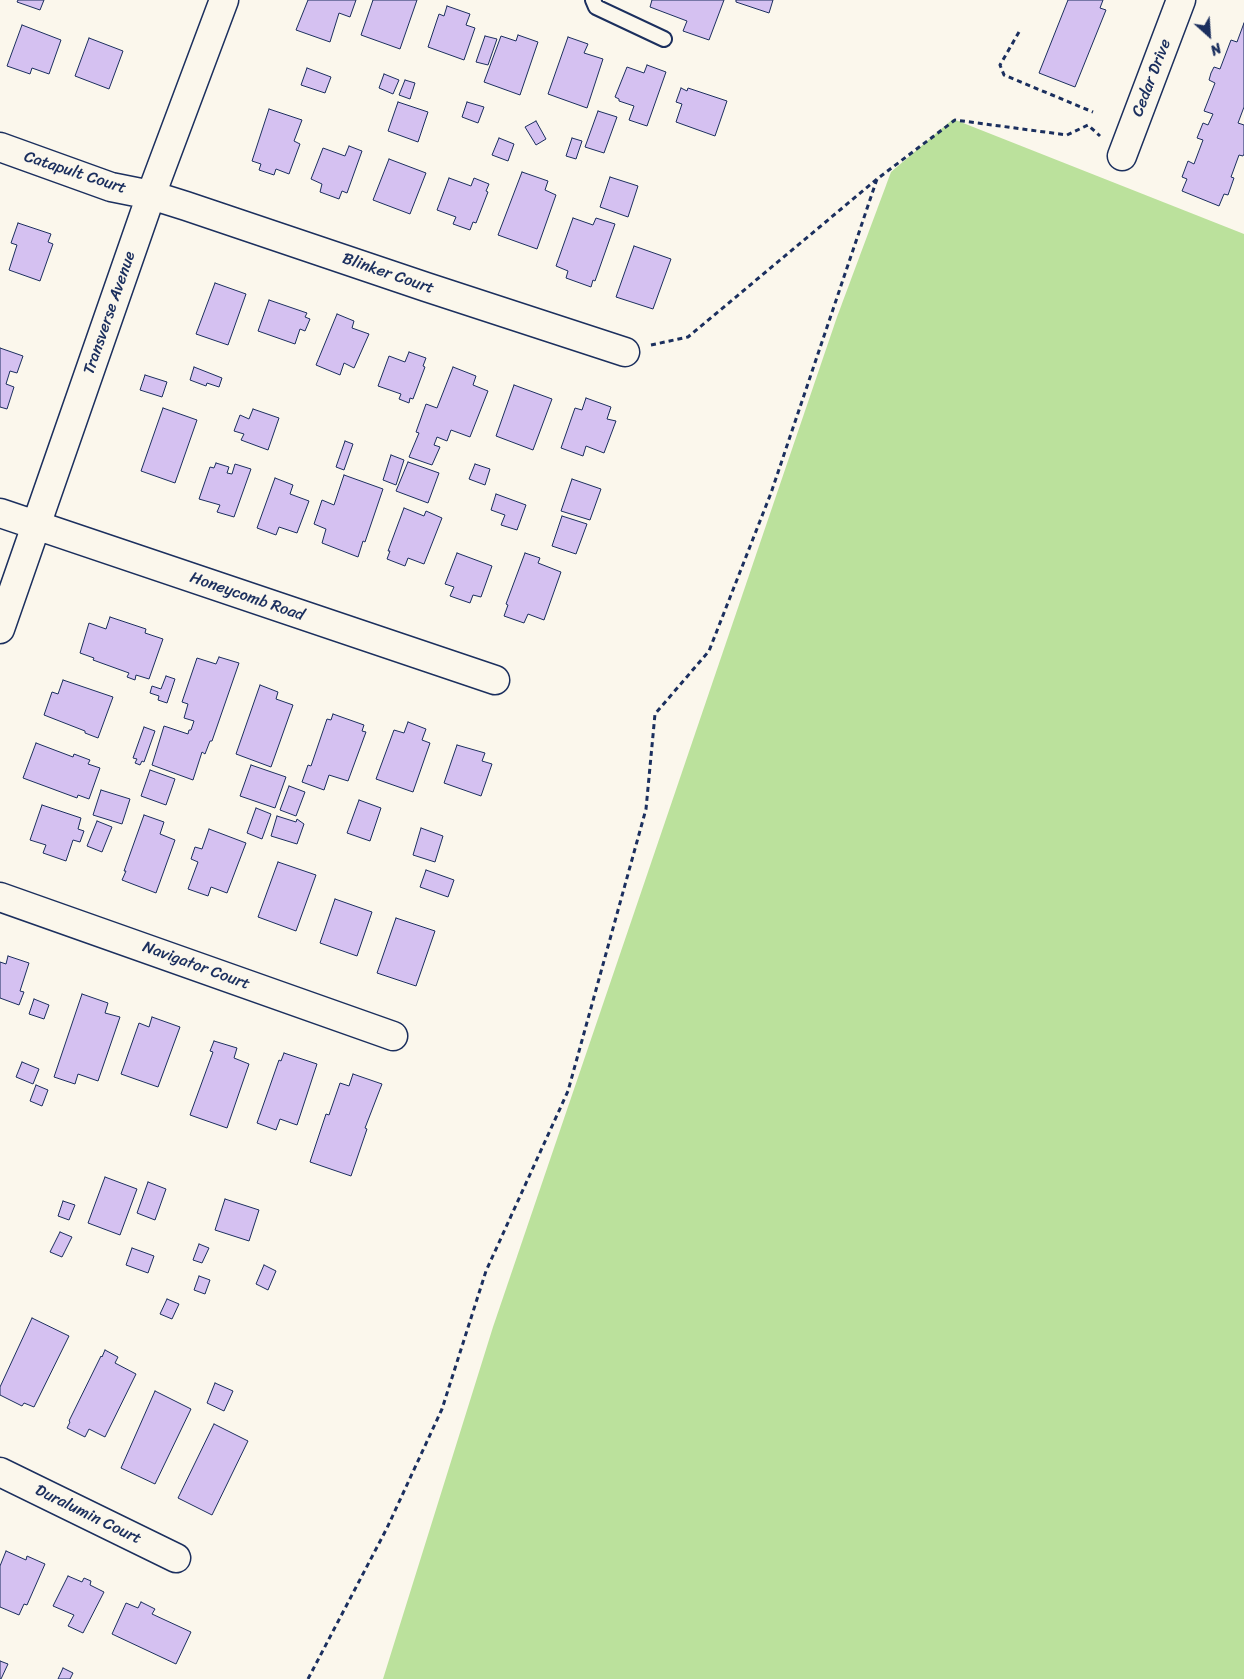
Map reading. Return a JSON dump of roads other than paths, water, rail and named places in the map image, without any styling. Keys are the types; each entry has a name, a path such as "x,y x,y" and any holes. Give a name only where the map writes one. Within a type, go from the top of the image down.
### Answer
{"street":[{"name":"Transverse Avenue","path":"0,629 152,195 224,0"},
{"name":"Cedar Drive","path":"1122,156 1181,0"},
{"name":"Catapult Court","path":"0,147 111,187 152,195"},
{"name":"Blinker Court","path":"152,195 625,352"},
{"name":"Honeycomb Road","path":"0,514 495,680"},
{"name":"Navigator Court","path":"0,897 393,1036"},
{"name":"Duralumin Court","path":"0,1472 176,1558"}],"lane":[{"path":"593,0 596,7 664,39"}]}
